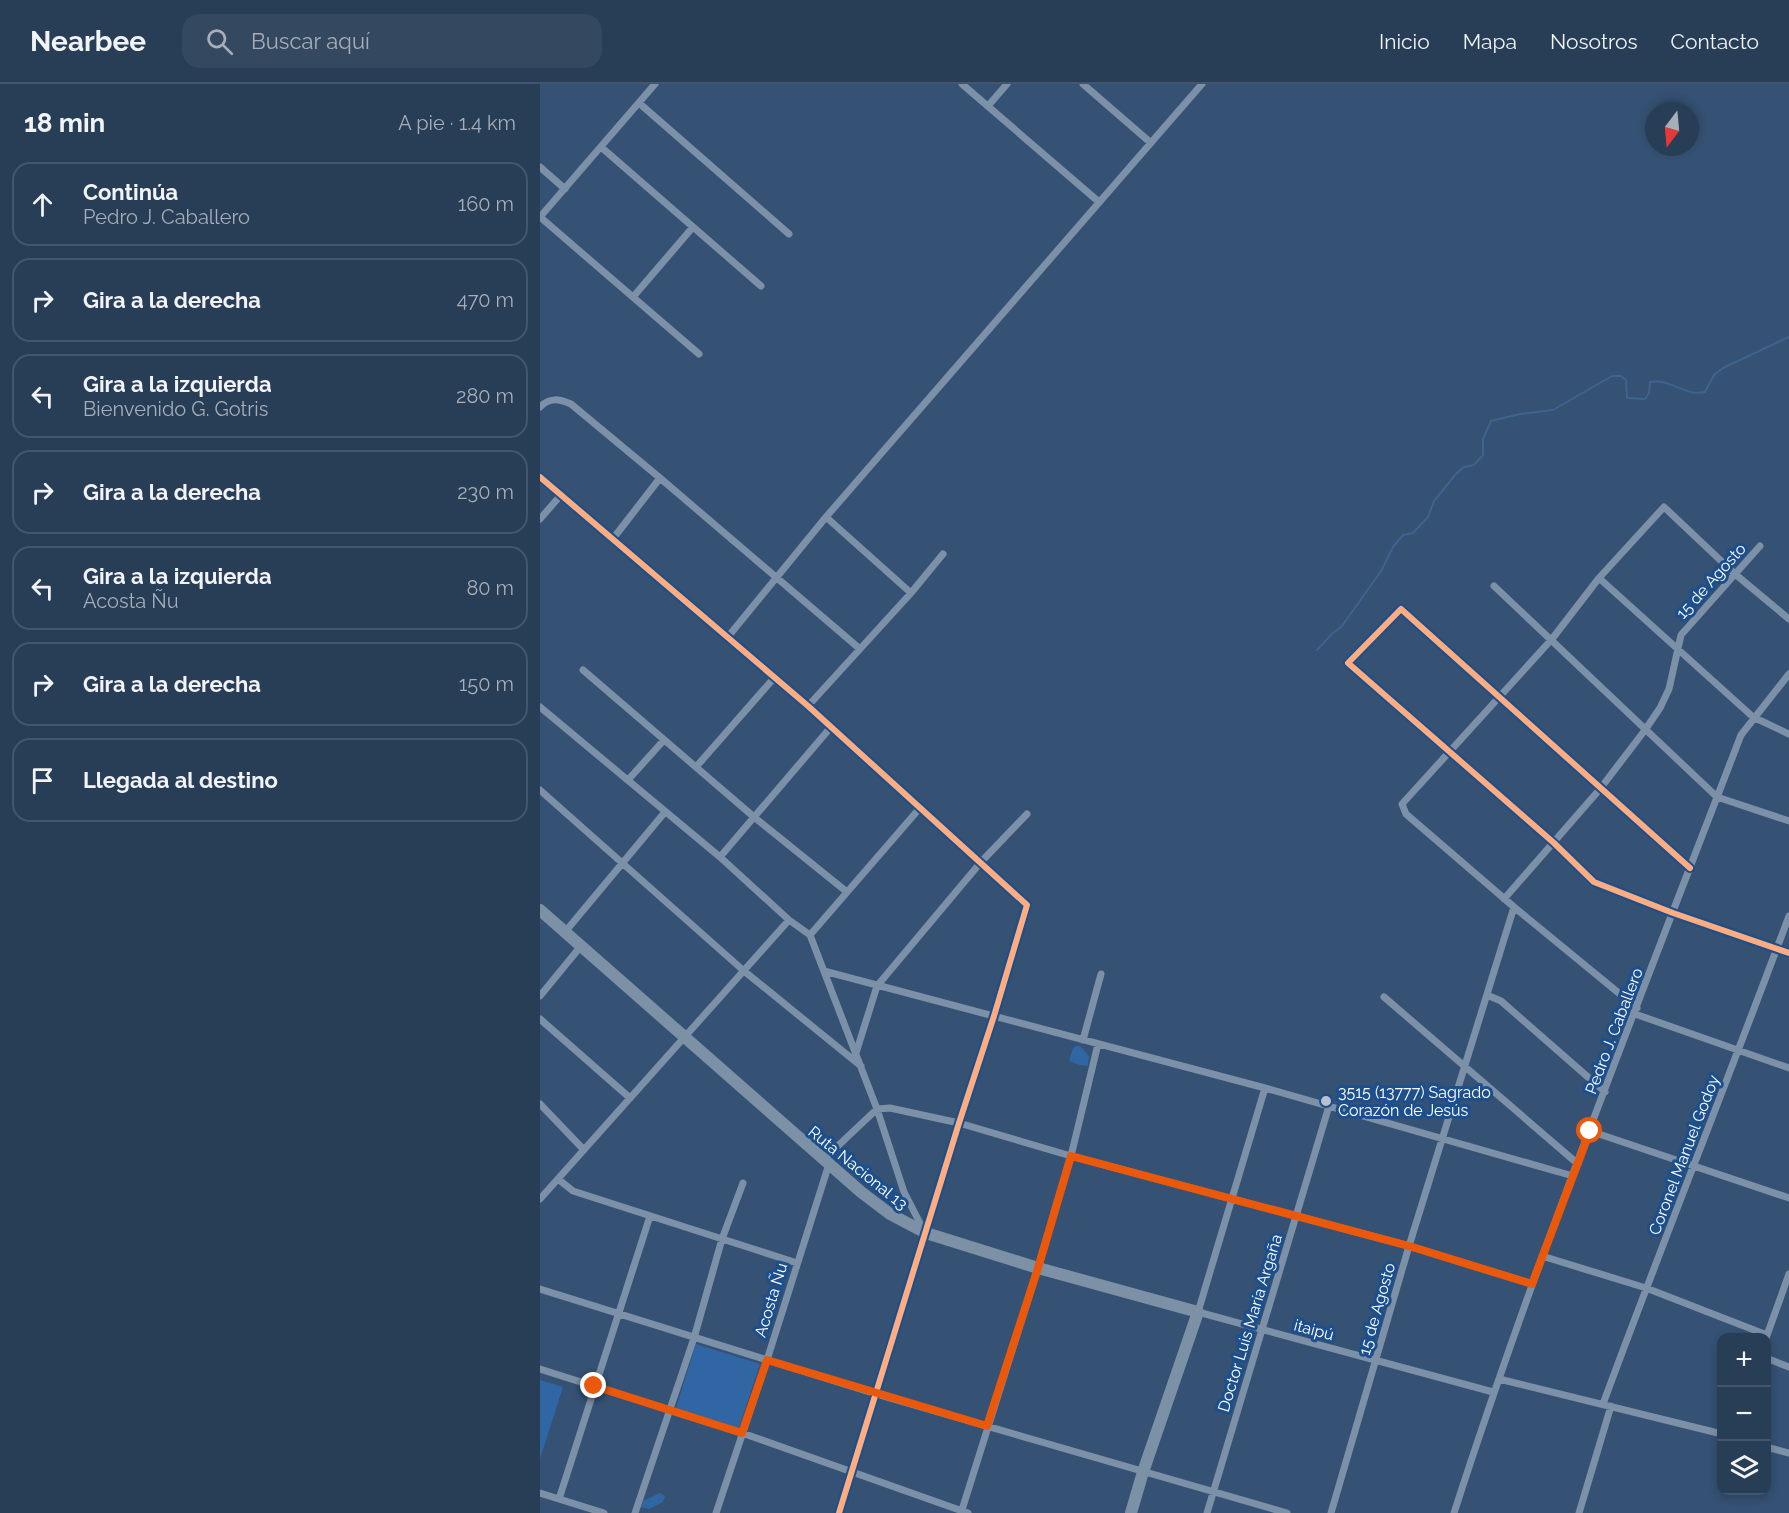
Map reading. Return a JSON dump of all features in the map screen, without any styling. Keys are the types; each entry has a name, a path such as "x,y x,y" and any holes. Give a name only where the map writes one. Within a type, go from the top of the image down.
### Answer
{"highway":[{"name":"Ruta Nacional 13","path":"540,910 826,1162 890,1214 925,1232 1038,1268 1198,1312"},
{"path":"1131,1513 1198,1312"}],"street":[{"path":"655,84 540,217 699,354"},
{"path":"962,84 1099,202"},
{"path":"988,106 1007,84"},
{"path":"1085,84 1151,143"},
{"path":"727,638 826,517 1202,84"},
{"path":"639,103 789,234"},
{"path":"601,147 761,286"},
{"path":"540,167 565,189"},
{"path":"633,297 693,227"},
{"path":"540,407 545,402 557,399 571,404 860,649"},
{"path":"540,477 808,706 1027,905 839,1513"},
{"path":"612,540 660,478"},
{"path":"540,519 560,496"},
{"path":"1789,619 1735,574 1664,507 1599,578 1552,639 1402,804 1406,814 1636,1011 1789,1068"},
{"path":"826,517 911,592"},
{"name":"15 de Agosto","path":"1504,898 1600,789 1646,730 1669,689 1676,648 1681,635 1760,546"},
{"path":"808,706 943,554"},
{"path":"1599,578 1753,717 1789,734"},
{"path":"1494,586 1717,797 1789,821"},
{"path":"1690,868 1401,609 1348,663 1554,843 1594,882 1673,914 1789,953"},
{"path":"583,670 754,817 847,892"},
{"name":"Pedro J. Caballero","path":"1454,1513 1493,1392 1542,1256 1741,735 1789,674"},
{"path":"696,767 774,678"},
{"path":"540,708 720,857 789,920 810,935 877,1109 904,1192 925,1232"},
{"path":"720,857 831,728"},
{"path":"628,780 664,740"},
{"path":"540,790 744,971 861,1066"},
{"path":"810,935 919,809"},
{"path":"565,932 665,812"},
{"path":"856,1053 877,986 981,862 1027,814"},
{"name":"15 de Agosto","path":"1331,1513 1409,1246 1514,907"},
{"name":"Coronel Manuel Godoy","path":"1603,1404 1789,916"},
{"path":"540,1199 789,920"},
{"path":"540,996 581,946"},
{"path":"824,970 1265,1088 1573,1176"},
{"path":"1083,1040 1101,974"},
{"path":"1487,995 1501,1001 1605,1092"},
{"path":"1384,997 1578,1164"},
{"path":"540,1019 630,1098"},
{"path":"540,1369 742,1433 964,1512 987,1426 1071,1156 1098,1044"},
{"path":"1198,1312 1265,1088"},
{"path":"540,1104 584,1150"},
{"name":"Doctor Luis María Argaña","path":"1207,1513 1329,1106"},
{"path":"877,1109 890,1108 959,1123 1071,1156 1409,1246 1532,1284"},
{"name":"Acosta Ñu","path":"716,1513 767,1360 826,1162 877,1109"},
{"path":"1590,1131 1789,1198"},
{"path":"558,1179 573,1191 797,1263"},
{"path":"635,1513 694,1338 722,1239 743,1183"},
{"path":"559,1499 650,1216"},
{"path":"1542,1256 1646,1288 1758,1333"},
{"path":"1767,1333 1789,1274"},
{"path":"540,1289 876,1394 1287,1513"},
{"name":"itaipú","path":"1198,1312 1493,1392"},
{"path":"1771,1360 1789,1367"},
{"path":"1499,1379 1717,1433"},
{"path":"1579,1513 1611,1406"},
{"path":"1771,1448 1789,1453"},
{"path":"540,1493 604,1513"}],"shaded area":[{"path":"1080,1046 1089,1056 1088,1066 1069,1061 1073,1048"},
{"path":"696,1344 760,1364 739,1428 676,1408"},
{"path":"540,1380 563,1387 540,1459"},
{"path":"660,1493 665,1496 663,1502 649,1509 641,1507 643,1501"}],"waterway":[{"path":"1317,650 1342,626 1403,535 1413,533 1428,517 1434,501 1456,474 1464,467 1474,465 1483,455 1483,439 1491,421 1520,414 1553,410 1612,376 1621,376 1626,380 1627,398 1645,399 1649,393 1650,382 1657,381 1691,392 1705,392 1714,375 1723,368 1789,337"}],"cycle path":[{"path":"540,477 808,706 1027,905 839,1513"},
{"path":"1690,868 1401,609 1348,663 1554,843 1594,882 1673,913 1789,953"}],"place":[{"name":"3515 (13777) Sagrado Corazón de Jesús","path":"1326,1101"}],"route":[{"path":"594,1386 742,1433 767,1360 987,1426 1071,1156 1409,1246 1532,1284 1590,1131"}]}
